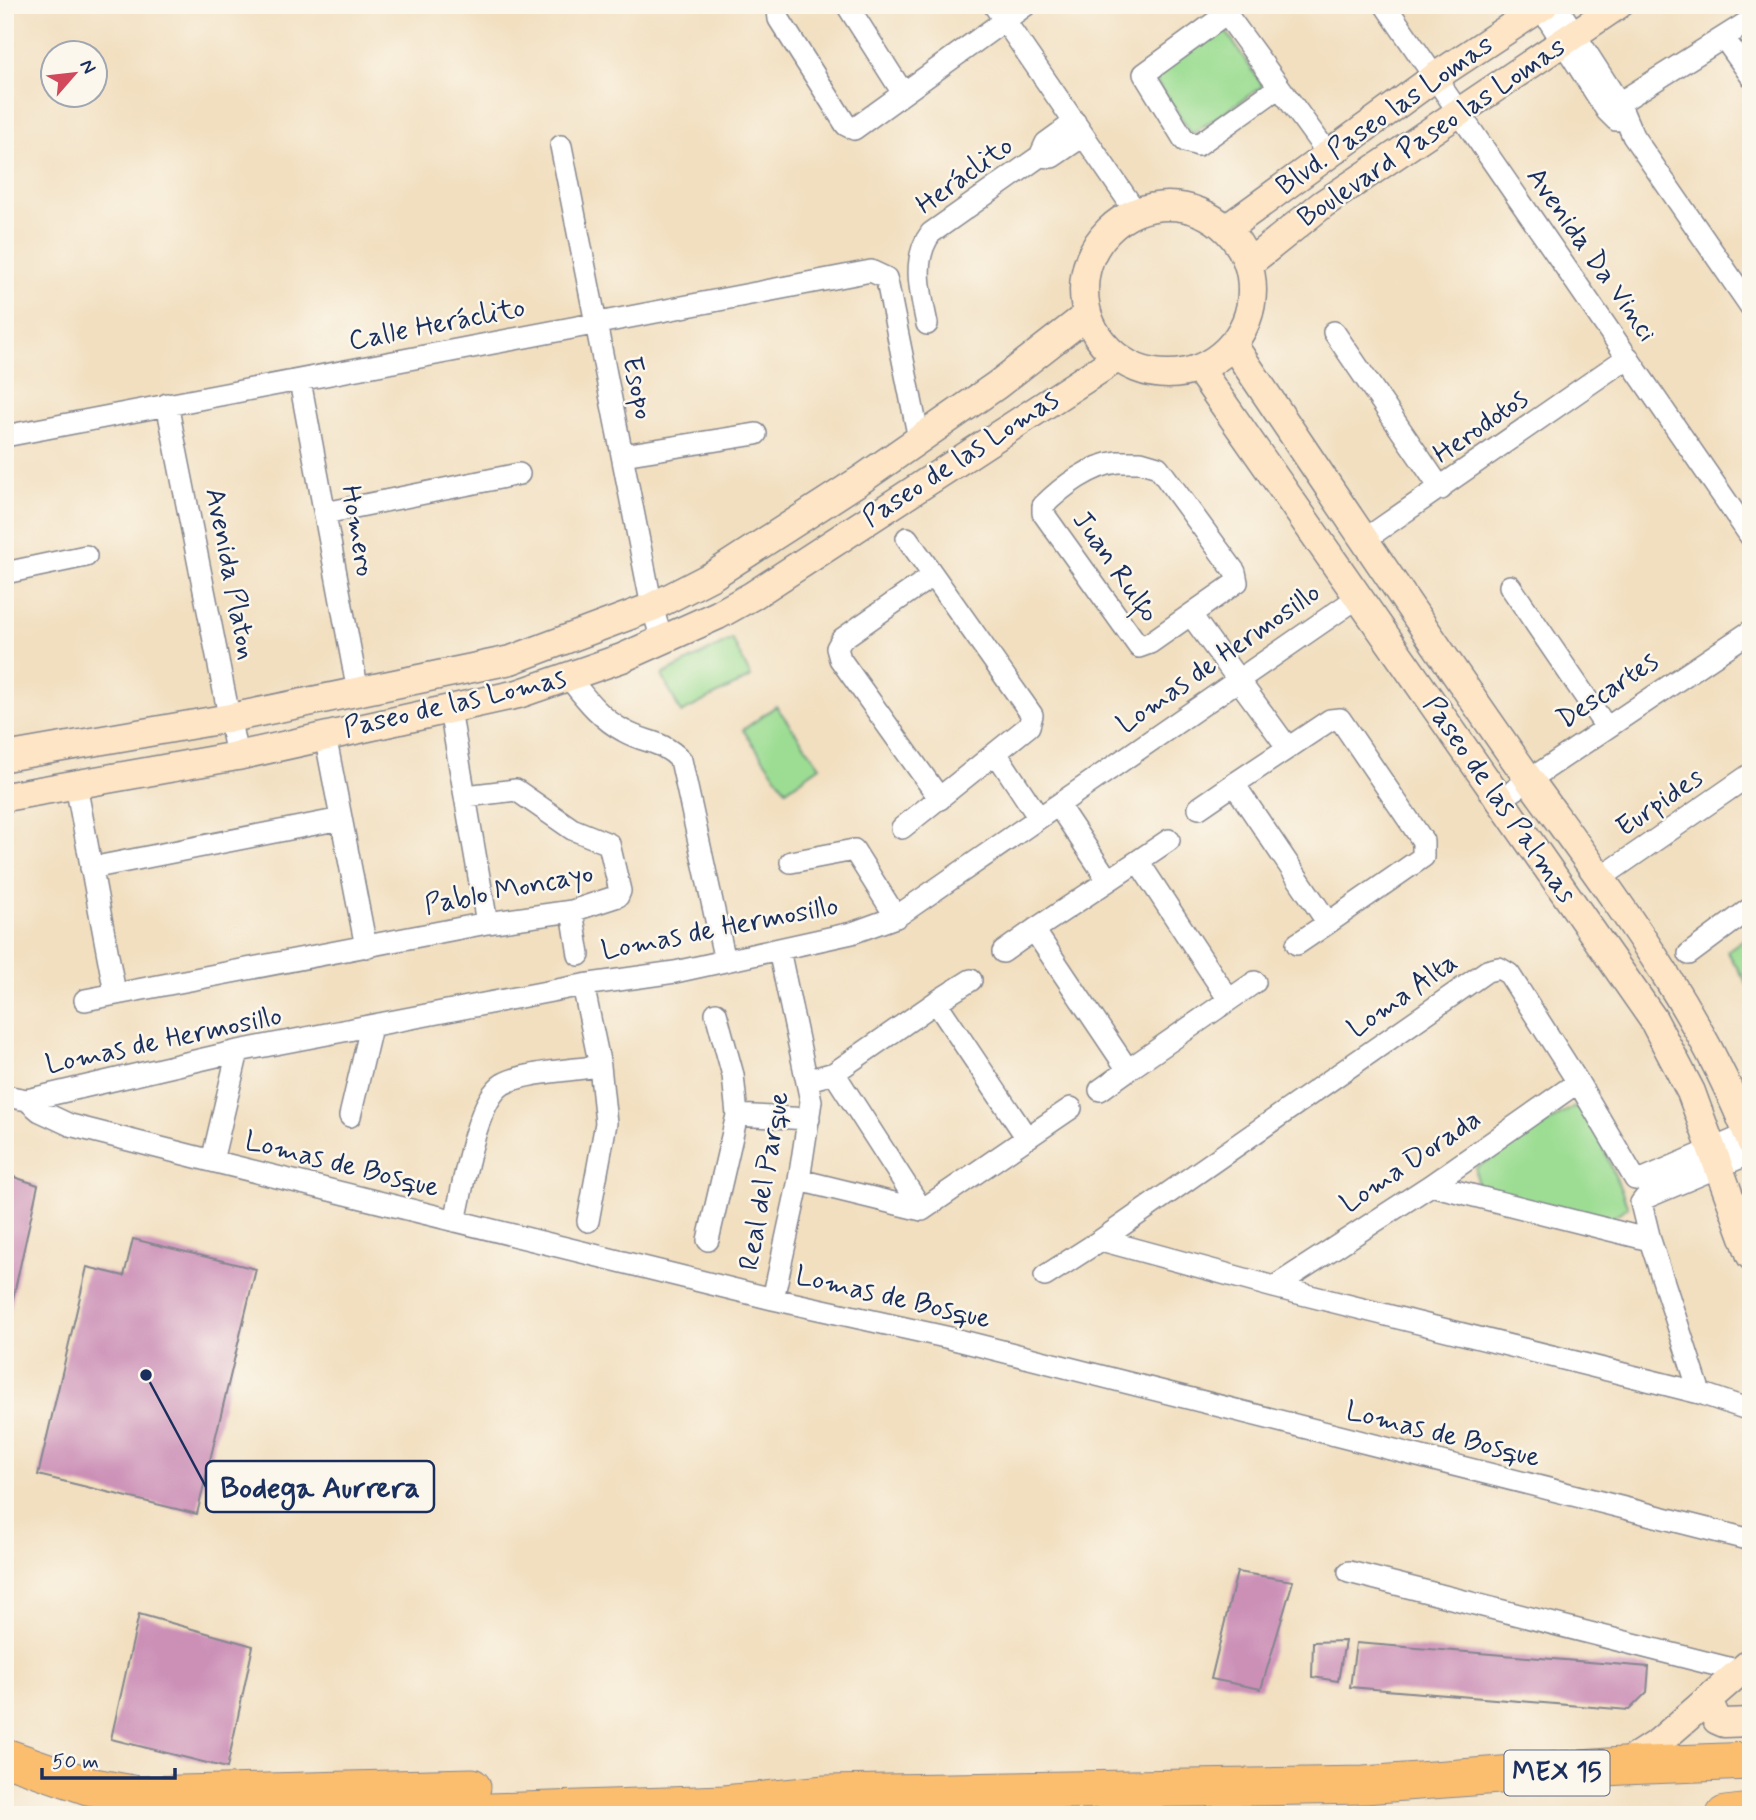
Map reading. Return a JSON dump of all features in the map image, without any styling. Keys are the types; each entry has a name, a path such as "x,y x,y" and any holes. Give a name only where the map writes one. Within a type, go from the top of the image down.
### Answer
{"highway":[{"path":"5,1757 88,1786 138,1795 519,1786 769,1786 799,1788 825,1794"},
{"name":"MEX 15","path":"1364,1786 1622,1766 1751,1761"},
{"path":"402,1815 724,1804 825,1794 1364,1786"},
{"path":"1093,1815 1262,1808 1364,1786"},
{"path":"1724,1815 1751,1812"}],"street":[{"path":"781,5 778,11 779,19 846,125 853,129 861,126 903,93 999,13 1026,5"},
{"path":"847,5 903,93"},
{"name":"Avenida Da Vinci","path":"1385,5 1751,537"},
{"name":"Boulevard Paseo las Lomas","path":"1248,264 1323,204 1618,5"},
{"path":"1545,6 1751,307"},
{"name":"Blvd. Paseo las Lomas","path":"1226,229 1435,77 1545,6"},
{"path":"999,13 1136,212"},
{"path":"1279,87 1198,145 1191,145 1185,141 1144,74 1225,15 1279,87 1329,155"},
{"path":"1613,107 1751,20"},
{"path":"1724,38 1751,76"},
{"name":"Heráclito","path":"927,324 920,286 922,244 930,233 1040,156 1046,143 1079,129"},
{"name":"Esopo","path":"561,146 652,607 662,640"},
{"path":"1160,206 1184,207 1206,215 1226,229 1240,245 1248,264 1251,302 1247,321 1233,345 1217,360 1199,369 1171,375 1143,371 1117,358 1104,346 1087,315 1084,284 1092,254 1110,229 1136,212 1160,206"},
{"name":"Calle Heráclito","path":"5,436 871,271 886,278 919,439"},
{"name":"Paseo de las Lomas","path":"5,757 230,718 511,660 652,607 712,576 890,459 997,385 1087,315"},
{"path":"1334,332 1441,489"},
{"name":"Paseo de las Palmas","path":"1233,345 1529,778 1602,877 1698,1024 1750,1143"},
{"name":"Paseo de las Lomas","path":"5,797 237,755 450,710 569,679 718,615 752,596 1117,358"},
{"name":"Herodotos","path":"1364,540 1628,358"},
{"name":"Paseo de las Palmas","path":"1199,369 1498,801 1653,1019 1691,1092 1751,1256"},
{"name":"Homero","path":"300,381 358,692"},
{"name":"Avenida Platon","path":"167,404 237,755"},
{"path":"623,455 756,434"},
{"path":"890,459 914,490"},
{"name":"Juan Rulfo","path":"1141,463 1158,467 1235,572 1237,582 1231,588 1191,615 1139,647 1043,513 1043,506 1100,464 1141,463"},
{"path":"326,513 519,474"},
{"path":"902,828 1029,726 1032,715 907,538"},
{"path":"5,573 86,556"},
{"path":"932,576 842,639 836,648 840,659 940,799"},
{"path":"1510,586 1606,727"},
{"name":"Lomas de Hermosillo","path":"5,1096 27,1100 238,1051 583,985 676,972 852,933 896,918 1357,598"},
{"path":"1191,615 1288,747"},
{"name":"Descartes","path":"1498,801 1751,631"},
{"path":"569,679 603,719 626,733 667,746 681,760 725,961"},
{"path":"450,710 487,923"},
{"path":"1199,808 1330,720 1340,719 1423,841 1425,849 1423,856 1297,944"},
{"path":"325,735 366,947"},
{"path":"996,753 1039,818"},
{"name":"Eurpides","path":"1602,877 1751,774"},
{"path":"76,785 115,993"},
{"path":"1234,785 1328,923"},
{"name":"Pablo Moncayo","path":"85,1000 487,923 572,911 618,896 620,891 609,844 572,829 516,790 466,796"},
{"path":"1058,805 1108,880"},
{"path":"91,868 341,819"},
{"path":"1003,952 1169,840"},
{"path":"791,862 854,850 896,918"},
{"path":"1138,861 1229,1000"},
{"path":"1689,954 1751,908"},
{"path":"572,911 579,956"},
{"path":"1034,930 1129,1070"},
{"name":"Real del Parque","path":"773,1299 799,1180 809,1119 809,1080 779,950"},
{"name":"Loma Alta","path":"1045,1276 1101,1240 1487,971 1499,968 1509,974 1578,1082 1635,1179 1641,1180 1716,1157 1750,1143"},
{"path":"809,1080 834,1073 971,980"},
{"path":"1100,1090 1255,982"},
{"path":"583,985 600,1066 606,1123 587,1221"},
{"path":"936,1002 1027,1138"},
{"path":"708,1240 737,1115 733,1075 716,1013"},
{"path":"350,1116 372,1027"},
{"path":"212,1161 238,1051"},
{"path":"455,1221 479,1124 495,1092 514,1080 600,1066"},
{"path":"834,1073 922,1210"},
{"name":"Loma Dorada","path":"1274,1287 1431,1185 1578,1082"},
{"name":"Lomas de Bosque","path":"27,1100 40,1111 70,1125 773,1299 950,1338 1751,1541"},
{"path":"799,1180 922,1210 1070,1108"},
{"path":"737,1115 809,1119"},
{"name":"Loma Alta","path":"1700,1393 1641,1210 1645,1198 1716,1157"},
{"path":"1431,1185 1650,1240"},
{"path":"1101,1240 1274,1287 1700,1393 1750,1410"},
{"path":"1349,1572 1735,1665 1708,1700 1659,1742 1622,1766"},
{"path":"1708,1700 1717,1720 1724,1723 1751,1722"}],"green space":[{"path":"1221,24 1263,86 1192,134 1150,72"},
{"path":"732,639 751,677 681,713 662,675"},
{"path":"776,706 820,766 786,790 743,730"},
{"path":"1751,934 1751,990 1727,951"},
{"path":"1573,1107 1588,1111 1628,1207 1609,1219 1477,1190 1476,1168"}],"building":[{"path":"5,1174 38,1185 6,1330 5,1330"},
{"path":"133,1239 256,1269 197,1514 38,1475 87,1267 124,1276"},
{"path":"1237,1572 1293,1581 1261,1689 1211,1679"},
{"path":"139,1614 253,1646 227,1768 111,1739"},
{"path":"1345,1641 1338,1681 1312,1677 1313,1642"},
{"path":"1356,1643 1649,1667 1647,1692 1629,1710 1350,1687"}],"place":[{"name":"Bodega Aurrera","path":"146,1375"}]}
